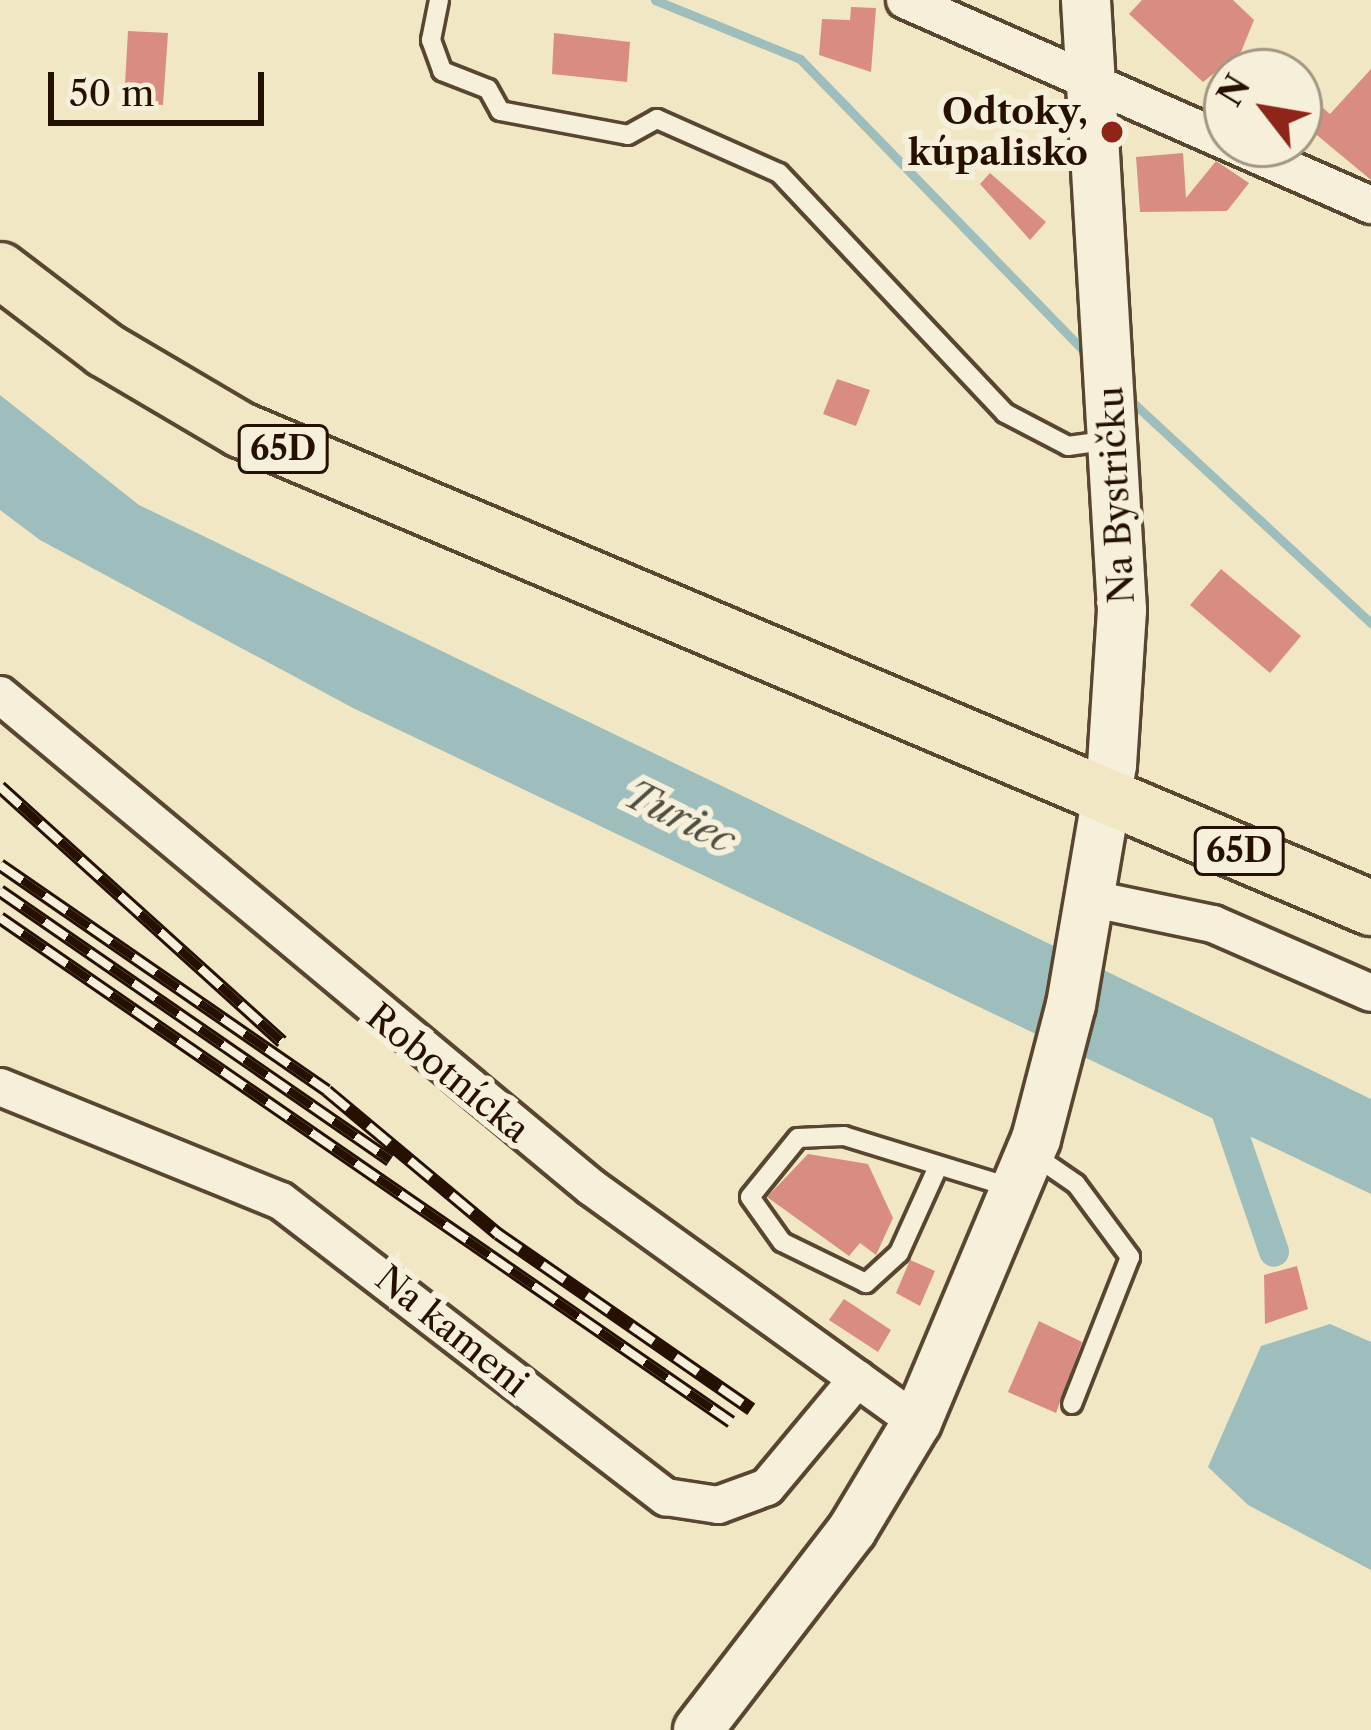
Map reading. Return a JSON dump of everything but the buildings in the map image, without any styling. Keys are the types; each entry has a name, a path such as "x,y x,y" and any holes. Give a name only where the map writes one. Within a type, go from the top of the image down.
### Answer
{"main road":[{"name":"65D","path":"0,269 104,350 241,430 1371,908"}],"street":[{"path":"904,0 1092,90 1371,205"},
{"name":"Na Bystričku","path":"698,1730 852,1530 917,1422 1024,1171 1052,1086 1091,912 1107,795 1122,610 1116,436 1086,0"},
{"name":"Robotnícka","path":"0,695 520,1130 917,1422"},
{"path":"1091,912 1213,924 1371,993"},
{"name":"Na kameni","path":"0,1087 280,1201 666,1497 718,1505 767,1487 857,1378"}],"lane":[{"path":"439,0 431,40 442,71 488,88 500,111 628,135 657,119 779,173 1005,413 1068,446 1116,436"},
{"path":"936,1171 899,1253 866,1283 782,1242 750,1197 798,1138 844,1136 936,1171 1024,1171 1076,1184 1130,1257 1072,1404"}],"water":[{"name":"Turiec","path":"0,395 139,505 1371,1099 1371,1194 353,708 40,540 0,510"},
{"path":"1330,1324 1371,1342 1371,1570 1248,1505 1208,1467 1261,1346"}],"waterway":[{"path":"655,0 800,59 1089,356"},
{"path":"1129,399 1371,623"},
{"path":"1218,1088 1274,1252"}],"railway":[{"path":"0,787 282,1042"},
{"path":"0,865 327,1091 498,1234 751,1409"},
{"path":"0,891 390,1160"},
{"path":"0,918 731,1422"}],"place":[{"name":"Odtoky, kúpalisko","path":"1112,132"}]}
